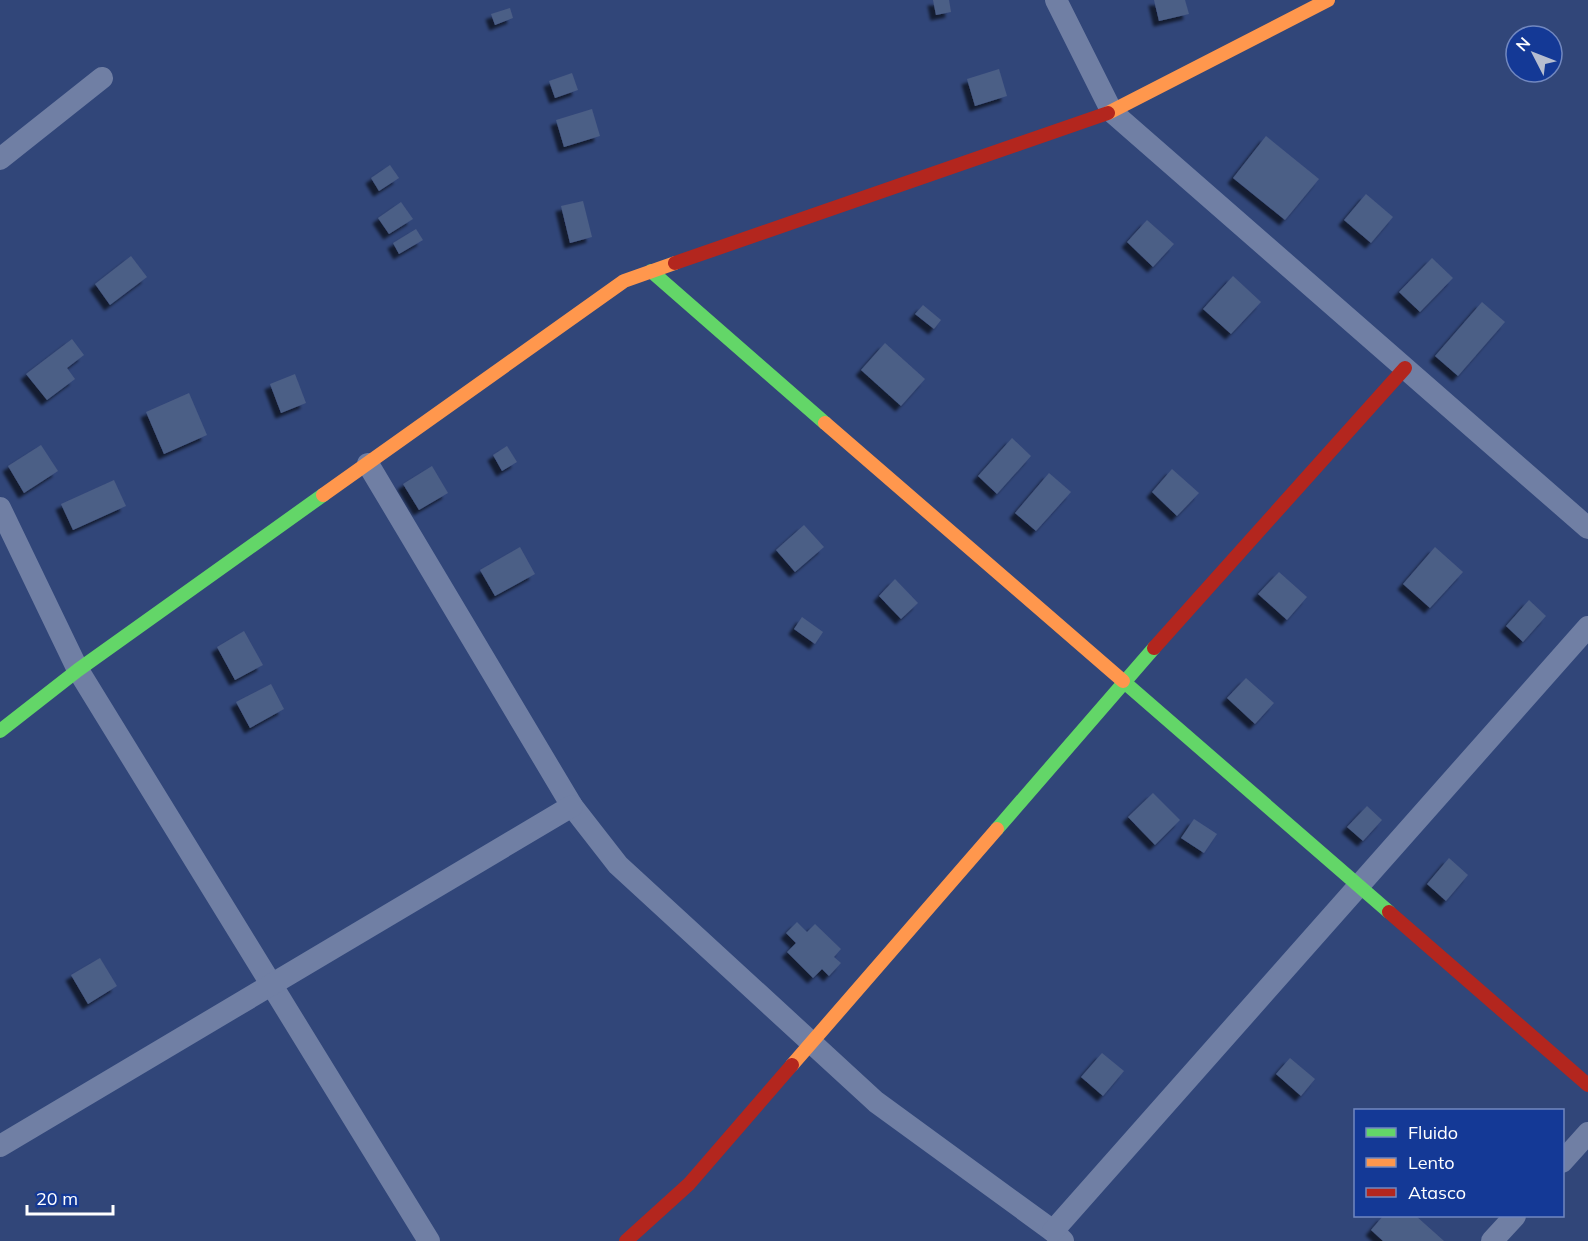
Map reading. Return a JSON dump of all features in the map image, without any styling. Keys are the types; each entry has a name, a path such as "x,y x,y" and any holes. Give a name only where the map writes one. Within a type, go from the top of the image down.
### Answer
{"street":[{"path":"1056,0 1112,112 1588,528"},
{"path":"0,731 78,670 624,281 1112,112 1328,0"},
{"path":"0,159 102,78"},
{"path":"651,271 1588,1085"},
{"path":"626,1241 688,1185 1124,682 1406,368"},
{"path":"368,464 572,806 618,865 876,1102 1058,1236 1359,886 1588,627"},
{"path":"0,508 78,670 429,1241"},
{"path":"0,1146 572,806"},
{"path":"1564,1161 1588,1133"},
{"path":"1492,1241 1513,1217"}],"building":[{"path":"933,0 949,0 951,12 936,15"},
{"path":"1154,0 1185,0 1189,14 1159,21"},
{"path":"510,8 513,18 495,25 491,14"},
{"path":"999,69 1007,96 975,106 967,79"},
{"path":"572,73 578,90 555,98 549,81"},
{"path":"592,109 600,136 564,147 556,120"},
{"path":"1266,136 1319,179 1285,220 1233,178"},
{"path":"390,165 399,178 379,191 371,178"},
{"path":"1366,194 1393,217 1371,243 1344,220"},
{"path":"583,201 592,237 570,243 561,206"},
{"path":"401,202 413,219 389,234 378,218"},
{"path":"1147,220 1174,244 1153,267 1127,242"},
{"path":"416,229 423,240 399,254 393,243"},
{"path":"131,256 147,277 110,305 95,284"},
{"path":"1432,258 1453,278 1420,312 1399,292"},
{"path":"1233,276 1261,302 1231,334 1203,309"},
{"path":"1482,302 1505,322 1458,376 1435,356"},
{"path":"923,305 941,320 934,329 915,314"},
{"path":"72,339 84,355 67,368 75,379 47,400 26,374"},
{"path":"885,343 925,379 901,406 861,370"},
{"path":"295,374 306,403 281,413 270,384"},
{"path":"189,393 207,435 164,454 146,412"},
{"path":"1012,438 1031,456 997,494 978,476"},
{"path":"41,445 58,471 24,493 8,466"},
{"path":"507,446 517,462 502,471 493,455"},
{"path":"432,466 448,493 419,510 403,484"},
{"path":"1172,469 1199,493 1177,516 1152,492"},
{"path":"1049,473 1071,492 1036,531 1015,513"},
{"path":"114,480 126,506 73,530 61,504"},
{"path":"804,525 824,547 795,572 776,550"},
{"path":"520,547 535,574 495,596 480,570"},
{"path":"1435,547 1463,572 1430,608 1403,584"},
{"path":"1279,572 1307,597 1287,620 1258,594"},
{"path":"895,579 918,603 901,619 879,596"},
{"path":"1529,600 1546,616 1523,642 1506,626"},
{"path":"802,617 823,632 815,644 794,629"},
{"path":"244,631 263,665 235,680 217,647"},
{"path":"1246,678 1274,703 1255,724 1227,698"},
{"path":"271,684 284,709 250,728 236,702"},
{"path":"1153,793 1180,820 1155,845 1128,817"},
{"path":"1367,806 1382,820 1363,841 1347,827"},
{"path":"1194,819 1217,834 1204,853 1181,838"},
{"path":"1449,858 1468,875 1446,901 1427,884"},
{"path":"797,922 807,932 815,924 841,949 834,957 841,963 829,976 822,969 813,978 787,952 796,943 786,933"},
{"path":"100,958 117,986 88,1004 71,975"},
{"path":"1102,1053 1124,1071 1103,1096 1081,1077"},
{"path":"1290,1058 1315,1079 1301,1096 1276,1074"},
{"path":"1382,1217 1417,1217 1444,1241 1383,1241 1371,1230"}],"traffic: fast":[{"path":"651,271 825,423"},
{"path":"0,731 78,670 323,495"},
{"path":"997,829 1154,648"},
{"path":"1123,681 1389,912"}],"traffic: slow":[{"path":"1108,113 1328,0"},
{"path":"323,495 624,281 675,263"},
{"path":"825,423 1123,681"},
{"path":"792,1065 997,829"}],"traffic: jam":[{"path":"675,263 1108,113"},
{"path":"1154,648 1405,368"},
{"path":"1389,912 1588,1085"},
{"path":"626,1241 689,1184 792,1065"}]}
